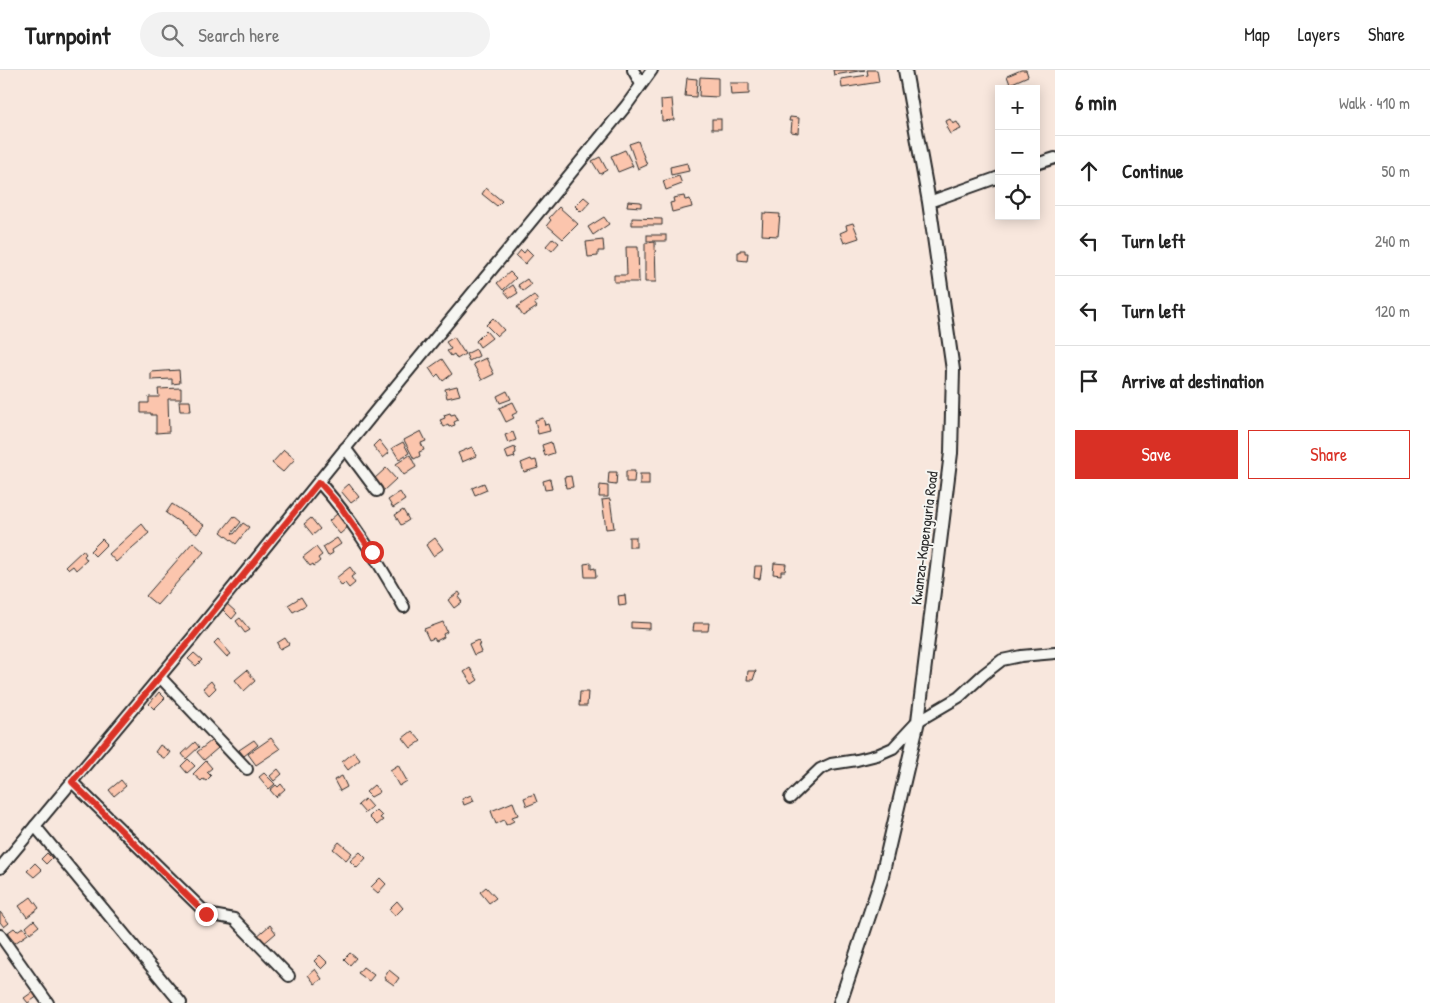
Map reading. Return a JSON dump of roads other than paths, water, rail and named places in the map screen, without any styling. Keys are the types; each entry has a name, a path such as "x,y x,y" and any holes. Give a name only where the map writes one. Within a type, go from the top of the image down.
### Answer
{"street":[{"path":"633,70 641,84"},
{"path":"0,868 160,677 626,106 652,70"},
{"name":"Kwanza-Kapenguria Road","path":"840,1003 881,880 918,721 953,414 954,370 929,202 905,70"},
{"path":"1040,163 1055,158"},
{"path":"929,202 995,178"},
{"path":"345,448 377,491"},
{"path":"319,482 340,506 372,552 404,607"},
{"path":"790,798 820,769 831,764 878,755 893,748 918,721 959,698 1002,660 1055,653"},
{"path":"160,677 247,769"},
{"path":"72,782 206,914 234,919 289,976"},
{"path":"35,826 181,1003"},
{"path":"0,935 48,1003"}]}
